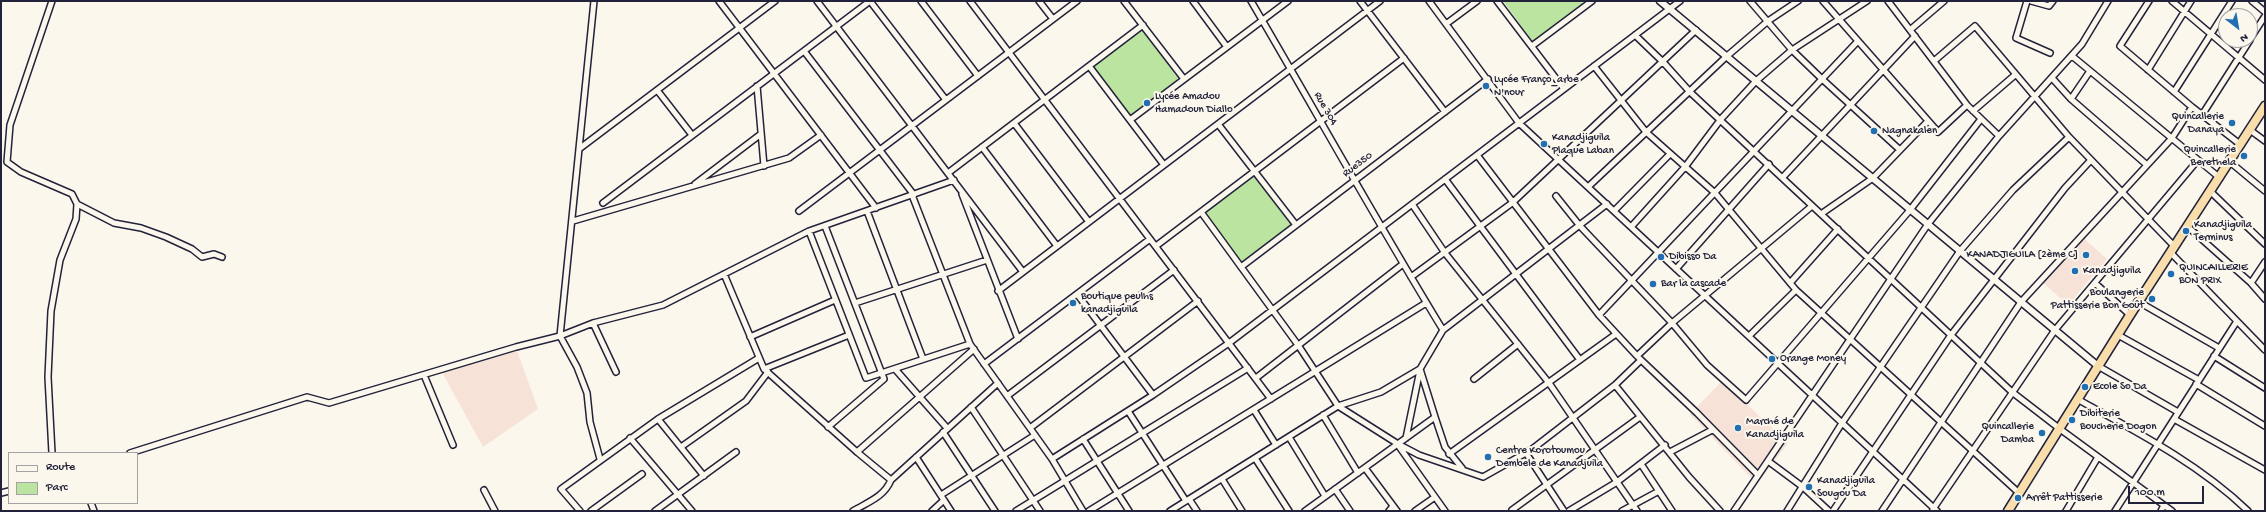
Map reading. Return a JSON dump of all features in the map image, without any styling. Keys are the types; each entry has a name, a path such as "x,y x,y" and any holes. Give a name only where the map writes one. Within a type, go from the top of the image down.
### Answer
{"highway":[{"path":"2008,511 2130,315 2220,178 2265,106"}],"street":[{"path":"52,1 10,125 7,162 21,172 72,194 77,204 76,219 60,260 51,311 48,377 52,452"},
{"path":"594,1 573,221 560,336 577,367 587,393 590,422 600,459"},
{"path":"719,1 876,208"},
{"path":"579,149 775,1"},
{"path":"817,1 1023,272"},
{"path":"603,203 870,1 946,100"},
{"path":"921,1 978,76"},
{"path":"970,1 1271,398"},
{"path":"1039,1 1053,19"},
{"path":"800,211 1077,1"},
{"path":"1124,1 1184,80"},
{"path":"1193,1 1227,47"},
{"name":"Rue 304","path":"1251,1 1321,121 1380,228 1443,330"},
{"path":"1130,120 1288,1"},
{"path":"1360,1 1445,112"},
{"path":"998,291 1380,1"},
{"path":"1429,1 1519,123 1903,479 1934,510 1972,450 2055,330 2198,160"},
{"path":"1446,24 1477,1"},
{"path":"1497,1 1564,89"},
{"path":"1532,46 1585,3 1592,1"},
{"path":"1660,1 2098,366 2178,412"},
{"path":"1052,459 1153,395 1229,343 1680,1"},
{"path":"1750,1 1792,50 1822,80 1900,150"},
{"path":"1588,187 1727,56 1768,21 1798,1"},
{"path":"1823,1 1938,132 1968,105"},
{"path":"1631,227 1685,167 1721,119 1756,81 1792,50 1867,1"},
{"path":"1888,1 1968,105 1999,136"},
{"path":"1910,30 1944,1"},
{"path":"2027,1 2016,38 2050,54"},
{"path":"2031,1 2049,6 2053,1"},
{"path":"1734,511 1928,224 1999,136 2082,44 2108,1"},
{"path":"2148,1 2120,46 2192,107 2241,145"},
{"path":"2172,1 2265,80"},
{"path":"2148,70 2191,1"},
{"path":"2174,92 2232,1"},
{"path":"2252,1 2265,12"},
{"path":"2258,27 2265,16"},
{"path":"948,173 1143,25"},
{"path":"1934,61 1975,26 2069,138 2148,219 2173,250 2265,350"},
{"path":"1411,277 1512,203 1696,30"},
{"path":"1635,36 1663,62 1690,92 1721,119 2012,392 2172,511"},
{"path":"1783,177 1915,36"},
{"path":"1599,315 1858,41"},
{"path":"2202,115 2245,48"},
{"path":"804,51 913,195 970,344 1052,459 1083,511"},
{"path":"2072,56 2220,178"},
{"path":"1156,246 1404,58"},
{"path":"1089,66 1164,165"},
{"path":"1594,66 1646,132 1715,193 1796,290 2019,493"},
{"path":"2071,99 2090,71"},
{"path":"1973,111 2015,75"},
{"path":"2052,78 2071,99 2147,165"},
{"name":"Rue350","path":"1241,267 1488,79"},
{"path":"757,86 764,166"},
{"path":"657,90 692,135"},
{"path":"1882,511 2021,302 2172,138 2192,107"},
{"path":"1556,196 1580,226 1672,323 1707,365 1746,400 1910,210 1981,119"},
{"path":"1821,214 1872,178 1928,121"},
{"path":"1014,123 1089,222"},
{"path":"1218,124 1296,225"},
{"path":"2250,130 2265,141"},
{"path":"693,186 761,134"},
{"path":"573,221 789,158 821,135"},
{"path":"1788,511 1804,488 1842,423 1881,368 1921,306 1960,252 2013,190 2069,138"},
{"path":"982,147 1057,246"},
{"path":"1614,211 1670,154"},
{"path":"1477,155 1548,251 1599,315 1639,358 1758,475"},
{"path":"1833,511 1951,335 2065,188 2090,161"},
{"path":"2230,162 2265,191"},
{"path":"1676,268 1768,164"},
{"path":"1446,179 1580,360"},
{"path":"133,452 307,398 329,403 516,347 560,336 593,323 663,305 809,231 954,180"},
{"path":"959,187 998,291 1018,339"},
{"path":"2210,192 2265,244"},
{"path":"77,204 114,222 141,228 166,237 192,249 202,257 214,254 222,257"},
{"path":"1412,204 1445,253 1549,383 1637,511"},
{"path":"1406,438 1420,369 1443,330 1548,251 1607,204"},
{"path":"1201,212 1298,345 1338,406 1398,444 1419,455 1483,477 1526,453 1615,385 1672,323 1812,206"},
{"path":"867,211 923,359"},
{"path":"825,226 884,379 828,427"},
{"path":"2187,228 2251,283 2265,299"},
{"path":"1790,283 1838,229"},
{"path":"809,231 866,378 970,344"},
{"path":"984,364 1150,239"},
{"path":"855,303 987,260"},
{"path":"2251,283 2265,262"},
{"path":"1256,378 1403,264"},
{"path":"1007,396 1174,270"},
{"path":"724,274 766,371 828,427 891,480"},
{"path":"2094,283 2130,315"},
{"path":"1749,336 1796,290"},
{"path":"1077,294 1153,395"},
{"path":"750,337 835,300"},
{"path":"1030,428 1198,301"},
{"path":"2139,302 2219,348"},
{"path":"1089,511 1426,303"},
{"path":"2116,511 2237,321"},
{"path":"593,323 616,372"},
{"path":"1449,454 1616,334"},
{"path":"681,448 746,401 766,371 849,335"},
{"path":"2118,335 2198,382 2265,426"},
{"path":"1474,379 1518,344"},
{"path":"857,452 974,349"},
{"path":"2214,356 2265,388"},
{"path":"571,511 579,509 561,489 600,459 658,419 760,358"},
{"path":"1016,511 1248,368"},
{"path":"895,369 945,430 995,511"},
{"path":"1170,511 1338,406 1381,392 1420,369"},
{"path":"1420,369 1442,441 1449,454 1464,470"},
{"path":"424,375 454,445"},
{"path":"853,511 880,496 887,489 891,480 916,456 998,383"},
{"path":"1615,385 1688,476 1720,511"},
{"path":"2078,399 2158,444 2230,493 2248,511"},
{"path":"972,406 1040,511"},
{"path":"1254,410 1276,445"},
{"path":"1128,411 1163,466 1197,511"},
{"path":"1323,415 1358,473"},
{"path":"1305,511 1435,417"},
{"path":"1512,510 1640,417"},
{"path":"658,419 704,476"},
{"path":"2174,419 2265,470"},
{"path":"1670,452 1712,430"},
{"path":"941,495 1035,435"},
{"path":"1289,436 1325,496"},
{"path":"630,438 692,511"},
{"path":"1083,439 1129,511"},
{"path":"1398,444 1445,511"},
{"path":"1569,511 1617,482 1665,446"},
{"path":"655,511 736,452"},
{"path":"1526,453 1564,511"},
{"path":"916,456 951,511"},
{"path":"2066,511 2098,457"},
{"path":"1256,458 1289,511"},
{"path":"1768,462 1804,488 1829,511"},
{"path":"1640,464 1672,511"},
{"path":"1365,468 1397,511"},
{"path":"591,511 642,474"},
{"path":"1222,478 1242,511"},
{"path":"1335,489 1350,511"},
{"path":"484,490 495,511"},
{"path":"1622,511 1659,491"},
{"path":"1415,511 1435,497"},
{"path":"932,511 944,500"},
{"path":"2161,511 2164,505"},
{"path":"1389,511 1393,506"}],"shaded area":[{"name":"Kanadjiguila","path":"2081,236 2107,259 2068,305 2042,282"},
{"path":"516,348 538,409 483,447 442,372"},
{"name":"Marché de Kanadjiguila","path":"1722,381 1788,443 1757,484 1690,414"}],"green space":[{"path":"1503,1 1581,1 1583,4 1533,42"},
{"path":"1142,29 1180,81 1130,118 1092,67"},
{"path":"1252,174 1291,225 1242,263 1203,212"}],"waterway":[{"path":"2199,382 2205,387"}],"place":[{"name":"Lycée Franço_arbe N'nour","path":"1486,86"},
{"name":"Lycée Amadou Hamadoun Diallo","path":"1147,103"},
{"name":"Quincallerie Danaya","path":"2232,123"},
{"name":"Nagnakalen","path":"1874,131"},
{"name":"Kanadjiguila Plaque Laban","path":"1544,144"},
{"name":"Quincallerie Berethela","path":"2244,156"},
{"name":"Kanadjiguila Terminus","path":"2186,231"},
{"name":"KANADJIGUILA [2ème C]","path":"2086,255"},
{"name":"Dibisso Da","path":"1661,257"},
{"name":"Kanadjiguila","path":"2075,271"},
{"name":"QUINCAILLERIE BON PRIX","path":"2171,274"},
{"name":"Bar la cascade","path":"1653,284"},
{"name":"Boulangerie Pattisserie Bon Goût","path":"2152,299"},
{"name":"Boutique peulhs kanadjiguila","path":"1073,303"},
{"name":"Orange Money","path":"1772,359"},
{"name":"Ecole So Da","path":"2085,387"},
{"name":"Dibiterie Boucherie Dogon","path":"2072,420"},
{"name":"Marché de Kanadjiguila","path":"1738,428"},
{"name":"Quincallerie Damba","path":"2042,433"},
{"name":"Centre Korotoumou Dembele de Kanadjuila","path":"1488,457"},
{"name":"Kanadjiguila Sougou Da","path":"1809,487"},
{"name":"Arrêt Pattisserie","path":"2018,498"}]}
